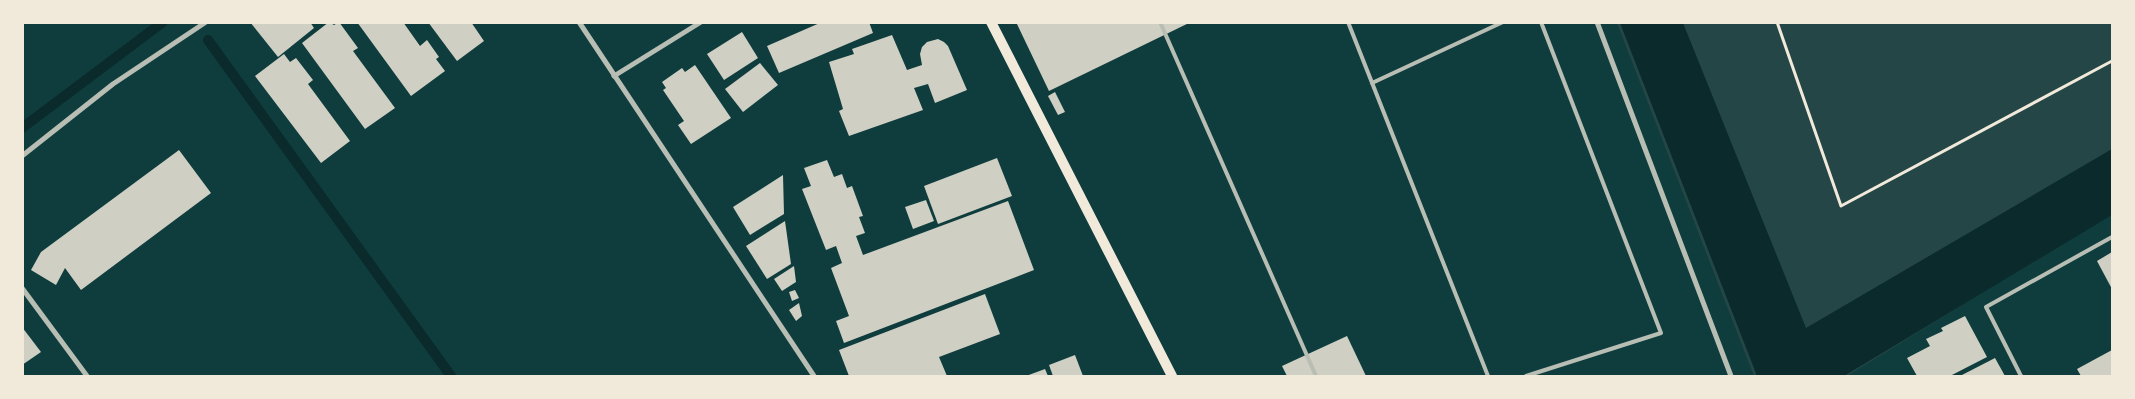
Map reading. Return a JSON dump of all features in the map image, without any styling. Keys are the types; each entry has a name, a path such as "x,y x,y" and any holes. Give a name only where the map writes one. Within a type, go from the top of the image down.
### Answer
{"main road":[{"path":"991,22 1172,376"}],"street":[{"path":"22,156 113,84 206,22"},
{"path":"579,22 814,376"},
{"path":"614,76 701,22"},
{"path":"1598,22 1731,376"},
{"path":"22,288 87,376"}],"lane":[{"path":"1160,22 1316,376"},
{"path":"1348,22 1488,376"},
{"path":"1372,83 1503,22"},
{"path":"1526,376 1661,333 1540,22"},
{"path":"2021,376 1986,307 2112,236"}],"path":[{"path":"1778,22 1841,206 2112,61"}],"shaded area":[{"path":"1617,23 2112,23 2112,215 1847,376 1754,376"},
{"path":"1620,23 1683,23 1806,328 2112,149 2112,215 1844,376 1757,376"}],"building":[{"path":"250,22 310,22 314,28 278,57"},
{"path":"329,22 334,25 339,22 358,48 353,51 395,108 365,129 302,43"},
{"path":"357,22 403,22 420,46 427,40 439,57 436,59 445,71 411,96"},
{"path":"428,22 471,22 484,41 457,61"},
{"path":"822,22 869,22 873,33 779,73 767,46"},
{"path":"1016,22 1191,22 1049,91"},
{"path":"742,32 758,58 724,80 707,54"},
{"path":"892,35 907,70 922,65 920,54 922,47 927,42 938,39 944,42 948,46 967,90 935,103 928,84 914,88 923,110 849,136 839,111 843,109 829,62 854,54 852,49"},
{"path":"284,54 290,62 296,58 313,80 308,84 350,141 321,163 255,76"},
{"path":"760,63 778,85 743,112 725,89"},
{"path":"695,65 731,118 691,144 678,125 684,121 663,90 666,88 662,82 682,68 685,72"},
{"path":"1055,92 1065,112 1058,115 1048,96"},
{"path":"179,150 211,193 81,290 65,268 56,285 31,270 41,252"},
{"path":"997,158 1012,196 938,224 924,186"},
{"path":"827,160 834,177 842,174 847,188 852,186 863,216 859,217 865,233 856,236 863,255 1008,201 1034,270 844,343 836,321 849,316 831,268 842,263 836,246 826,250 802,189 811,186 804,168"},
{"path":"783,175 784,214 750,235 733,207"},
{"path":"926,200 934,221 913,229 905,207"},
{"path":"785,221 791,264 767,279 746,246"},
{"path":"2112,252 2112,289 2097,261"},
{"path":"794,266 796,282 782,291 774,279"},
{"path":"795,290 799,298 792,301 789,292"},
{"path":"985,294 1000,334 939,357 947,376 849,376 839,350"},
{"path":"799,303 802,316 796,321 789,310"},
{"path":"1965,316 1987,357 1950,376 1917,376 1907,358 1930,346 1926,339 1943,331 1941,328"},
{"path":"22,327 41,352 22,365"},
{"path":"1347,336 1366,376 1287,376 1282,366"},
{"path":"2112,350 2112,376 2081,376 2077,369"},
{"path":"1075,355 1083,376 1053,376 1049,365"},
{"path":"1995,358 2005,376 1960,376"},
{"path":"1045,369 1048,376 1026,376"}],"waterway":[{"path":"22,128 163,22"},
{"path":"208,40 451,376"}]}
